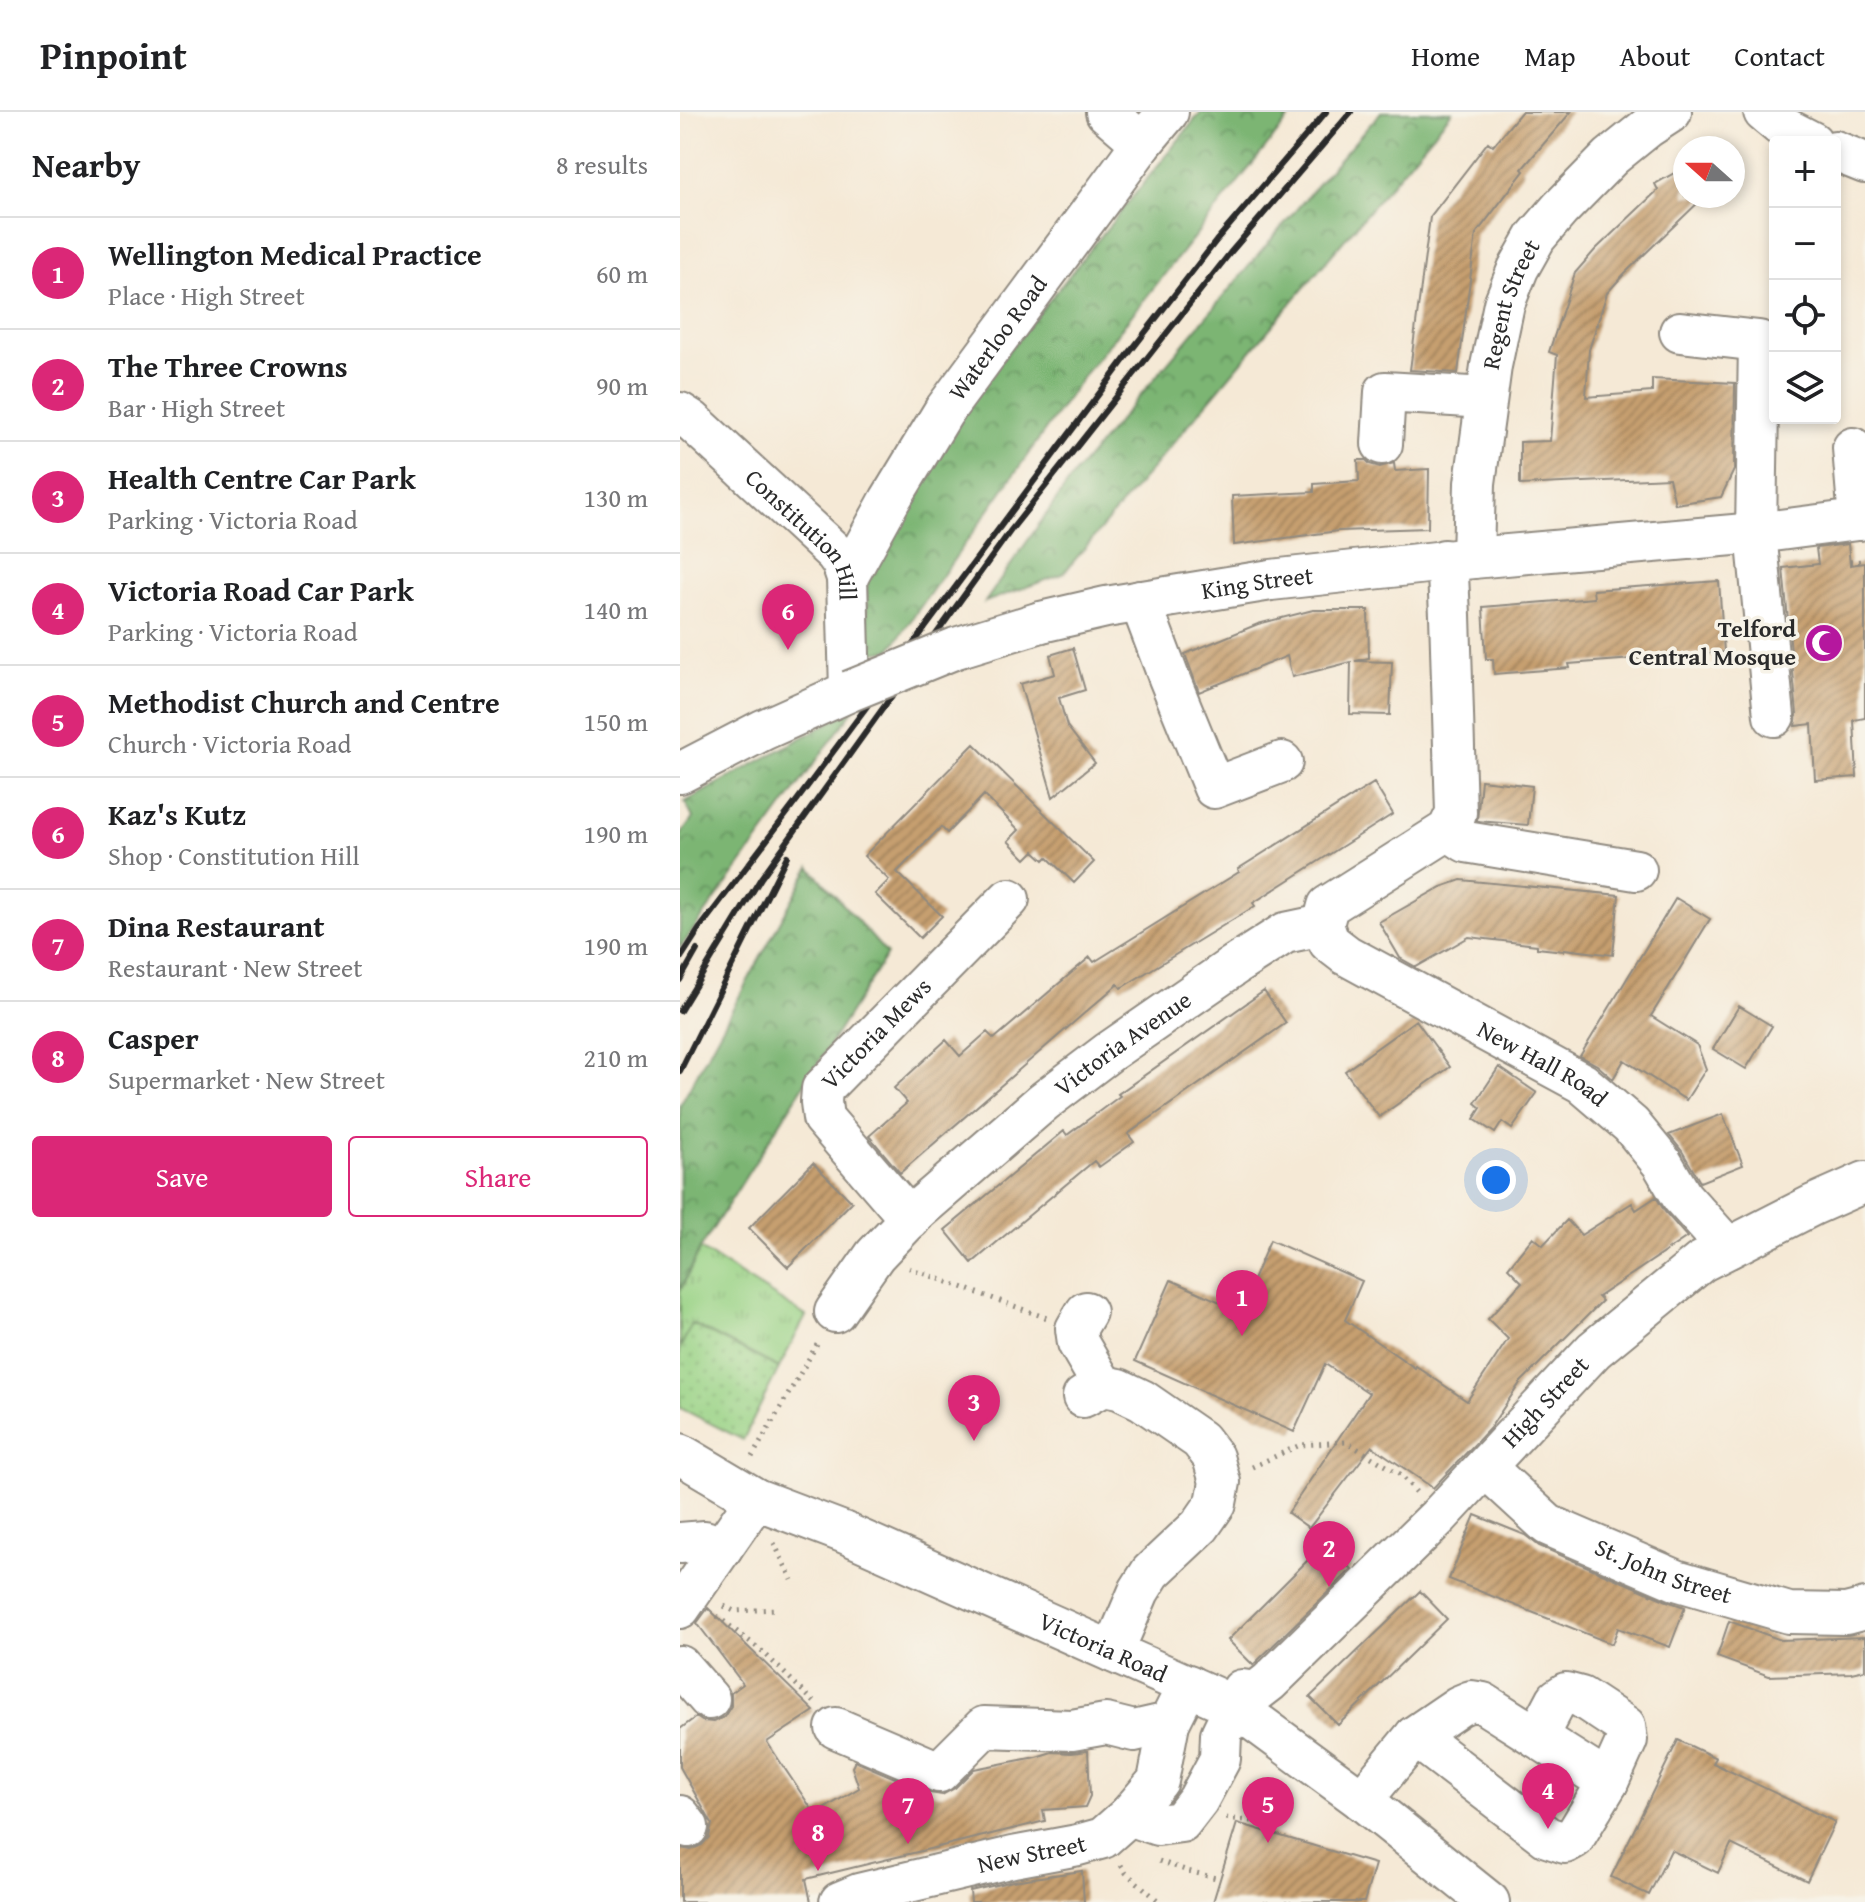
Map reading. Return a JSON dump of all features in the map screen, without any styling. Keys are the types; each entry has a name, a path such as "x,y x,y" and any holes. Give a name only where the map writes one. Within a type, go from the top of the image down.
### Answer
{"street":[{"path":"1106,112 1142,143"},
{"name":"Waterloo Road","path":"847,578 944,411 1168,112"},
{"name":"Regent Street","path":"1458,559 1475,483 1491,366 1504,304 1518,269 1536,237 1560,209 1611,157 1671,112"},
{"path":"1764,112 1800,136"},
{"path":"1841,153 1865,163"},
{"path":"1680,332 1759,341 1756,533 1774,716"},
{"path":"1382,444 1385,392 1486,398"},
{"name":"Constitution Hill","path":"680,413 835,553 847,578 850,691"},
{"path":"1853,448 1862,519"},
{"name":"King Street","path":"680,773 763,730 850,691 956,648 1041,622 1140,601 1271,580 1458,559 1756,533 1862,519"},
{"path":"1323,925 1328,906 1448,830 1456,813 1448,575 1458,559"},
{"path":"1140,601 1214,788 1282,762"},
{"path":"1448,830 1466,842 1636,870"},
{"name":"Victoria Mews","path":"910,1219 823,1118 822,1089 1009,899"},
{"name":"Victoria Avenue","path":"835,1312 875,1255 910,1219 1043,1102 1109,1052 1285,933 1323,925"},
{"name":"New Hall Road","path":"1323,925 1329,942 1346,955 1582,1083 1631,1125 1662,1163 1682,1197 1728,1248"},
{"name":"High Street","path":"1234,1706 1242,1690 1256,1692 1269,1682 1438,1517 1594,1350 1701,1262 1865,1182"},
{"path":"1081,1321 1078,1343 1093,1392 1119,1389 1142,1400 1200,1440 1213,1457 1220,1482 1216,1503 1200,1526 1151,1572 1139,1591 1113,1652"},
{"name":"Victoria Road","path":"680,1454 763,1517 843,1532 1234,1706 1362,1800 1489,1902"},
{"name":"St. John Street","path":"1485,1467 1548,1525 1676,1580 1789,1613 1846,1614 1865,1609"},
{"path":"698,1611 692,1545 763,1517"},
{"path":"680,1666 709,1699"},
{"path":"1116,1826 1158,1781 1169,1723 1188,1685"},
{"path":"1415,1736 1547,1837 1565,1843 1574,1838 1608,1782 1627,1740 1625,1726 1581,1697 1566,1693 1557,1699 1537,1737"},
{"path":"1362,1800 1415,1736 1471,1701 1483,1703 1608,1782"},
{"path":"1116,1826 1181,1822 1198,1800 1220,1759 1221,1734 1234,1706"},
{"path":"836,1728 939,1772 984,1727 1072,1730 1106,1724 1134,1731 1169,1723"},
{"name":"New Street","path":"840,1902 859,1894 1013,1857 1078,1845 1116,1826"}],"path":[{"path":"1850,562 1865,561"},
{"path":"875,1255 1081,1321"},
{"path":"792,1580 763,1517 752,1457 835,1312"},
{"path":"1219,1478 1256,1466 1300,1445 1346,1442 1400,1474 1438,1517"},
{"path":"721,1605 734,1611 777,1609"},
{"path":"698,1611 762,1651 836,1728"},
{"path":"1222,1818 1268,1823 1281,1798 1277,1784 1271,1778"},
{"path":"1116,1826 1126,1873 1160,1902"},
{"path":"1153,1859 1220,1879"}],"green space":[{"path":"1201,112 1294,112 1084,375 890,650 867,653 867,575 956,416"},
{"path":"1381,112 1452,112 1063,574 985,602 1075,473"},
{"path":"854,709 680,948 680,836 693,818 685,802"},
{"path":"810,867 887,954 700,1249 680,1291 680,1105"},
{"path":"700,1249 806,1316 779,1368 693,1324 680,1348 680,1291"},
{"path":"692,1324 779,1368 743,1440 680,1408 680,1348"}],"building":[{"path":"1521,112 1571,112 1522,169 1524,171 1476,234 1458,373 1410,370 1430,217 1488,142 1493,146"},
{"path":"1673,174 1673,208 1693,208 1607,293 1589,350 1586,397 1652,392 1652,379 1735,383 1734,470 1721,497 1675,504 1669,478 1520,485 1520,442 1550,441 1557,355 1549,352 1575,273 1658,190 1655,184"},
{"path":"1358,460 1366,460 1380,467 1394,463 1395,471 1429,469 1428,528 1338,531 1234,545 1232,496 1314,492 1314,484 1359,481"},
{"name":"Telford Central Mosque","path":"1848,544 1850,565 1865,563 1865,718 1854,720 1857,777 1815,780 1812,724 1795,726 1797,714 1783,568 1818,564 1816,548"},
{"path":"1719,581 1724,652 1569,664 1570,668 1494,674 1493,659 1486,659 1483,607 1594,598 1593,590"},
{"path":"1313,610 1368,610 1369,658 1355,661 1392,662 1390,715 1350,714 1351,662 1292,677 1287,656 1199,692 1185,654 1258,624"},
{"path":"1073,648 1085,690 1059,698 1067,726 1095,763 1053,797 1020,684 1055,674 1050,655"},
{"path":"974,744 1094,862 1074,883 1047,857 1044,860 1034,851 1026,859 1008,841 1019,830 984,795 947,833 941,827 897,872 942,916 920,938 875,894 889,880 864,856"},
{"path":"1481,780 1532,786 1528,825 1477,821"},
{"path":"1374,783 1393,814 1253,903 1255,906 1121,988 1118,984 900,1173 869,1136 907,1103 894,1088 946,1040 960,1056 987,1032 994,1039 1090,957 1094,962"},
{"path":"1461,880 1619,895 1613,955 1537,948 1537,945 1469,937 1416,967 1400,958 1379,922 1441,887"},
{"path":"1676,898 1710,919 1651,1016 1697,1045 1706,1069 1686,1100 1624,1060 1613,1079 1580,1056"},
{"path":"1264,991 1286,1023 1128,1134 1134,1142 1099,1167 1094,1161 972,1263 945,1230 1064,1131 1067,1135 1120,1096 1118,1094"},
{"path":"1739,1006 1772,1026 1746,1069 1713,1049"},
{"path":"1416,1020 1450,1067 1379,1117 1345,1071"},
{"path":"1499,1067 1537,1093 1512,1129 1502,1122 1495,1133 1474,1119 1481,1108 1475,1103"},
{"path":"1723,1114 1743,1165 1700,1182 1669,1135"},
{"path":"813,1163 852,1202 788,1267 749,1228"},
{"path":"1656,1197 1687,1237 1598,1297 1602,1301 1520,1383 1490,1428 1433,1488 1372,1446 1309,1528 1288,1513 1369,1393 1325,1364 1294,1432 1135,1361 1171,1280 1240,1311 1270,1240 1362,1281 1345,1320 1467,1401 1508,1339 1488,1319 1522,1282 1508,1268 1533,1237 1543,1245 1567,1220 1581,1235 1632,1203 1636,1210"},
{"path":"1475,1515 1525,1535 1539,1546 1685,1607 1670,1647 1618,1628 1612,1644 1449,1579"},
{"path":"1325,1543 1352,1569 1253,1665 1228,1640"},
{"path":"1420,1591 1447,1619 1338,1725 1310,1697"},
{"path":"708,1608 814,1711 767,1742 815,1814 859,1788 852,1767 855,1761 930,1793 942,1795 955,1788 974,1769 1052,1752 1088,1751 1090,1796 1085,1807 1043,1810 1045,1821 806,1879 811,1902 680,1902 680,1848 691,1850 702,1845 709,1837 712,1824 680,1767 680,1729 696,1717 713,1722 724,1717 731,1706 731,1693 743,1684 697,1623"},
{"path":"1729,1621 1781,1640 1865,1637 1865,1670 1769,1676 1717,1657"},
{"path":"1678,1740 1716,1758 1713,1763 1835,1822 1807,1881 1731,1844 1718,1873 1671,1850 1649,1895 1611,1877"},
{"path":"1237,1823 1375,1864 1364,1902 1213,1902"},
{"path":"1082,1871 1084,1902 971,1902 970,1891"}],"railway":[{"path":"680,959 1130,352 1216,241 1326,112"},
{"path":"680,1011 761,878 1011,530 1230,253 1351,112"},
{"path":"680,1071 787,856"},
{"path":"680,980 697,950"}],"place":[{"name":"Telford Central Mosque","path":"1824,643"},
{"name":"Kaz's Kutz","path":"788,650"},
{"name":"Wellington Medical Practice","path":"1242,1336"},
{"name":"Health Centre Car Park","path":"974,1441"},
{"name":"The Three Crowns","path":"1329,1587"},
{"name":"Victoria Road Car Park","path":"1548,1829"},
{"name":"Methodist Church and Centre","path":"1268,1843"},
{"name":"Dina Restaurant","path":"908,1844"},
{"name":"Casper","path":"818,1871"}]}
